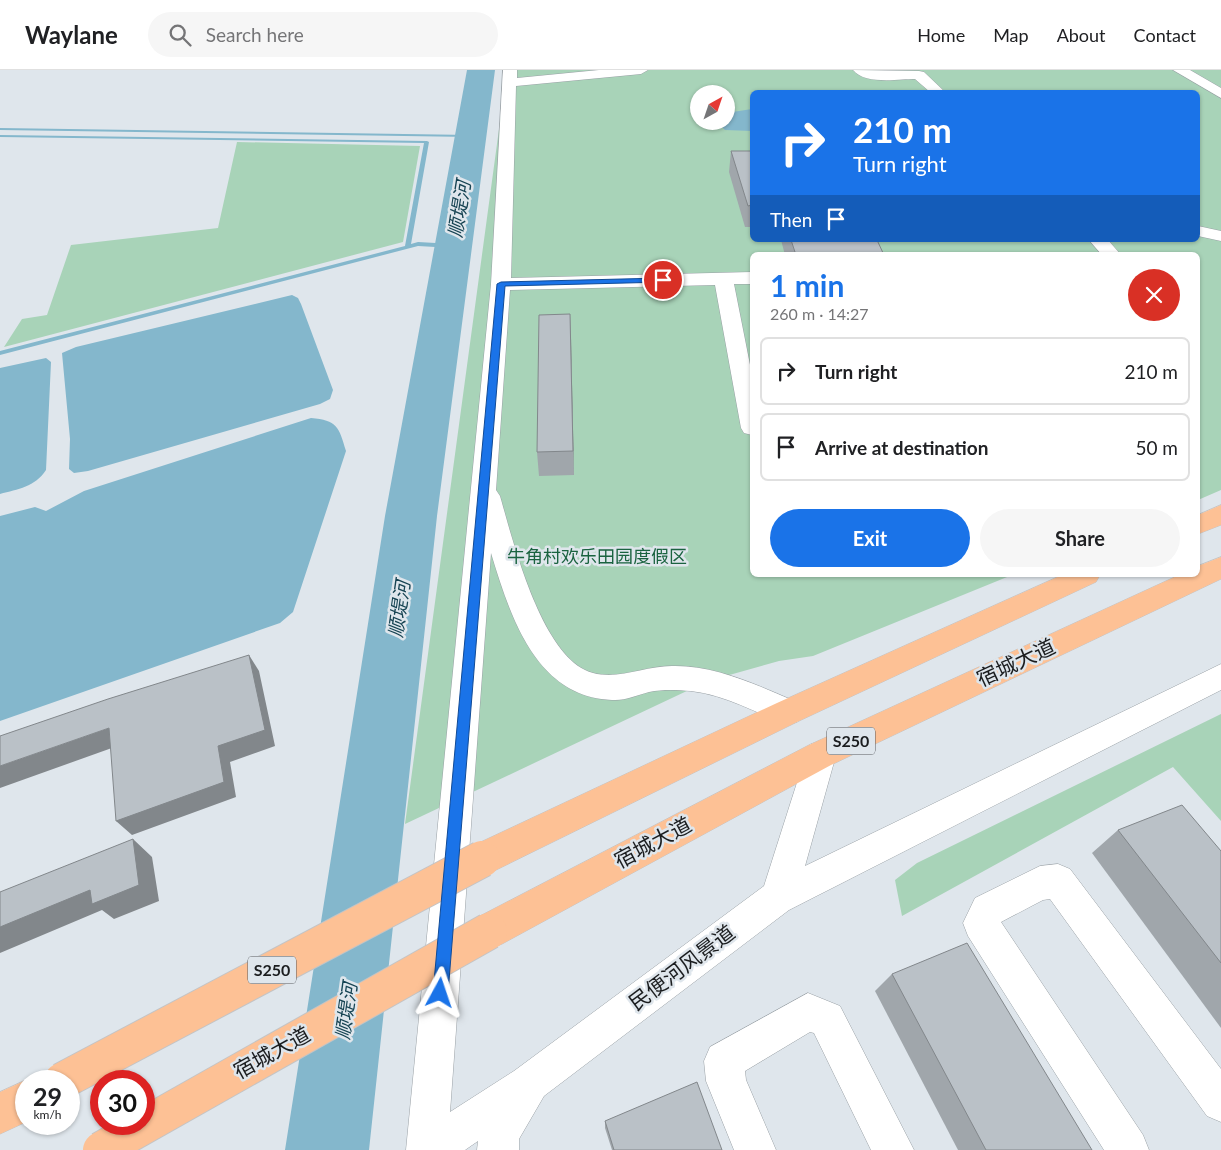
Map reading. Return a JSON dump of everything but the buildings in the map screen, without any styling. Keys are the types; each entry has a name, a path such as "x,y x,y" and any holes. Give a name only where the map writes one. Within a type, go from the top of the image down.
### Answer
{"main road":[{"name":"宿城大道","path":"1200,577 1221,567"},
{"name":"S250","path":"80,1071 482,858 788,712 1083,577"},
{"name":"宿城大道","path":"101,1150 489,931 820,755 1200,577"},
{"path":"0,1114 15,1106"}],"street":[{"path":"428,1150 501,284 510,76 641,70"},
{"path":"860,70 873,75 919,75 936,90"},
{"path":"1180,70 1221,94"},
{"path":"1200,231 1221,236"},
{"path":"1100,242 1109,252"},
{"path":"501,284 750,278"},
{"path":"723,279 750,418"},
{"path":"484,482 525,616 538,640 559,666 583,684 612,688 653,679 685,678 722,683 788,712"},
{"name":"民便河风景道","path":"498,1150 499,1134 530,1082 777,898 1221,676"},
{"path":"777,898 798,838 820,755"},
{"path":"1128,1150 981,923 987,910 1040,883 1058,880 1221,1102"},
{"path":"755,1150 726,1081 724,1062 808,1012 827,1019 893,1150"},
{"path":"428,1150 530,1082"}],"green space":[{"name":"牛角村欢乐田园度假区","path":"507,70 1221,70 1221,490 1200,499 1200,252 750,252 750,577 1007,577 813,656 779,661 708,681 405,824"},
{"path":"237,142 420,146 403,242 4,347 22,319 47,315 71,245 218,228"},
{"path":"1221,714 1221,821 1173,767 902,916 895,880 917,863"}],"water":[{"path":"750,109 750,131 725,130 735,130 735,112"},
{"path":"292,295 298,298 301,304 333,390 330,399 320,404 88,471 74,473 69,469 70,439 62,353 76,347"},
{"path":"46,358 51,362 46,470 42,476 31,484 0,494 0,368"},
{"path":"311,418 320,419 336,426 346,451 293,612 280,623 0,721 0,516 35,507 46,511 84,491"}],"waterway":[{"name":"顺堤河","path":"327,1150 411,516 481,70"},
{"path":"0,129 471,136"},
{"path":"0,136 427,142 408,247"},
{"path":"408,247 418,244 453,246"},
{"path":"0,353 408,247"}],"route":[{"path":"440,993 501,284 663,280"}]}
